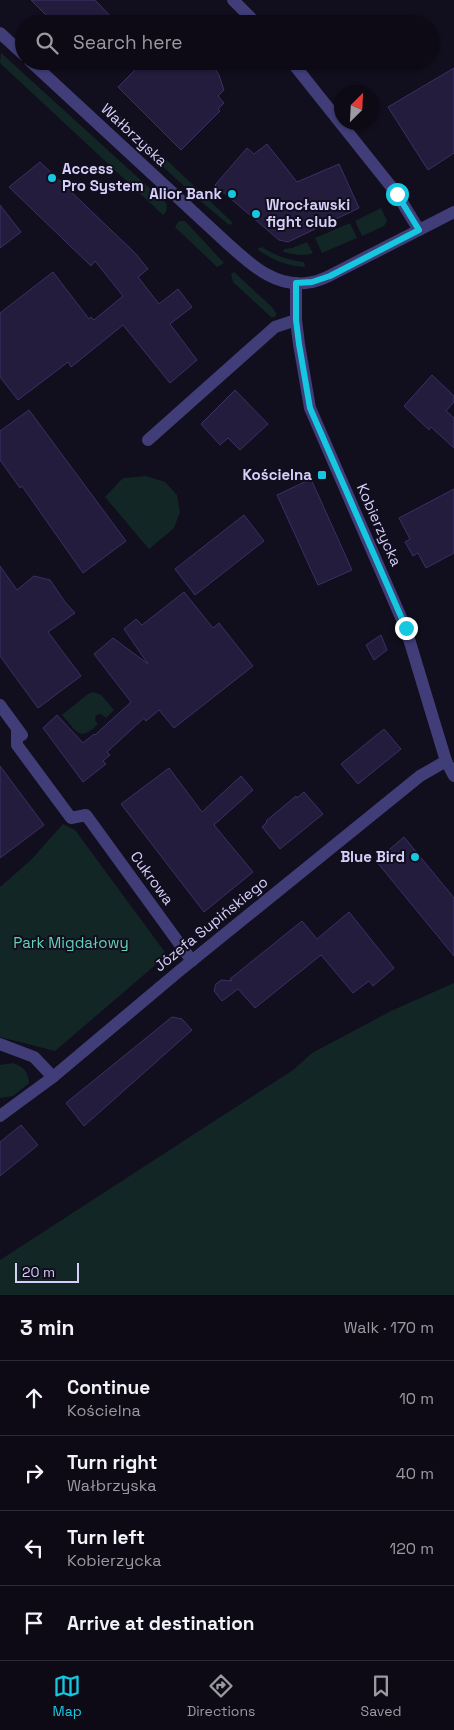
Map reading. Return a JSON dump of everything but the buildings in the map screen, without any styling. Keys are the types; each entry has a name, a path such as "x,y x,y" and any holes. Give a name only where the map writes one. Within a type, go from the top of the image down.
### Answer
{"street":[{"path":"233,0 248,15"},
{"path":"0,33 15,47"},
{"name":"Wałbrzyska","path":"40,70 241,256 261,272 280,280 296,283 312,282 330,276 454,212"},
{"path":"298,70 397,194 419,230"},
{"name":"Kobierzycka","path":"296,283 296,320 310,408 406,628 446,761 454,776"},
{"path":"148,440 275,327 296,320"},
{"name":"Cukrowa","path":"0,705 21,734 17,745 71,818 86,815 192,961"},
{"name":"Józefa Supińskiego","path":"0,1116 52,1077 420,776 446,761"},
{"path":"0,1044 34,1057 52,1077"}],"green space":[{"path":"1,53 15,66 15,70 20,70 167,204 166,212 163,215 0,63"},
{"path":"106,106 110,106 233,223 229,225 134,140"},
{"path":"381,208 387,221 384,226 362,236 355,221"},
{"path":"179,221 185,221 224,263 217,267 175,227"},
{"path":"350,223 357,238 322,253 315,238"},
{"path":"307,242 313,253 302,255 283,252 284,249"},
{"path":"262,247 282,257 304,262 305,267 285,264 274,259 257,249"},
{"path":"234,272 272,307 276,316 272,318 233,282 231,274"},
{"path":"146,476 165,482 177,495 180,512 174,528 149,549 105,497 123,478"},
{"path":"93,692 101,695 114,710 106,718 101,714 96,715 95,720 98,724 92,730 82,734 78,733 62,715"},
{"name":"Park Migdałowy","path":"63,824 75,830 167,955 55,1051 0,1037 0,887 31,860"},
{"path":"454,983 454,1295 0,1295 0,1260 293,1070 312,1053 391,1011"},
{"path":"13,1063 25,1070 29,1083 13,1096 0,1098 0,1065"}],"place":[{"name":"Access Pro System","path":"52,178"},
{"name":"Alior Bank","path":"232,194"},
{"name":"Wrocławski fight club","path":"256,214"},
{"name":"Kościelna","path":"322,475"},
{"name":"Blue Bird","path":"415,857"}],"route":[{"path":"397,194 419,230 330,276 312,282 296,283 296,320 310,408 406,628"}]}
